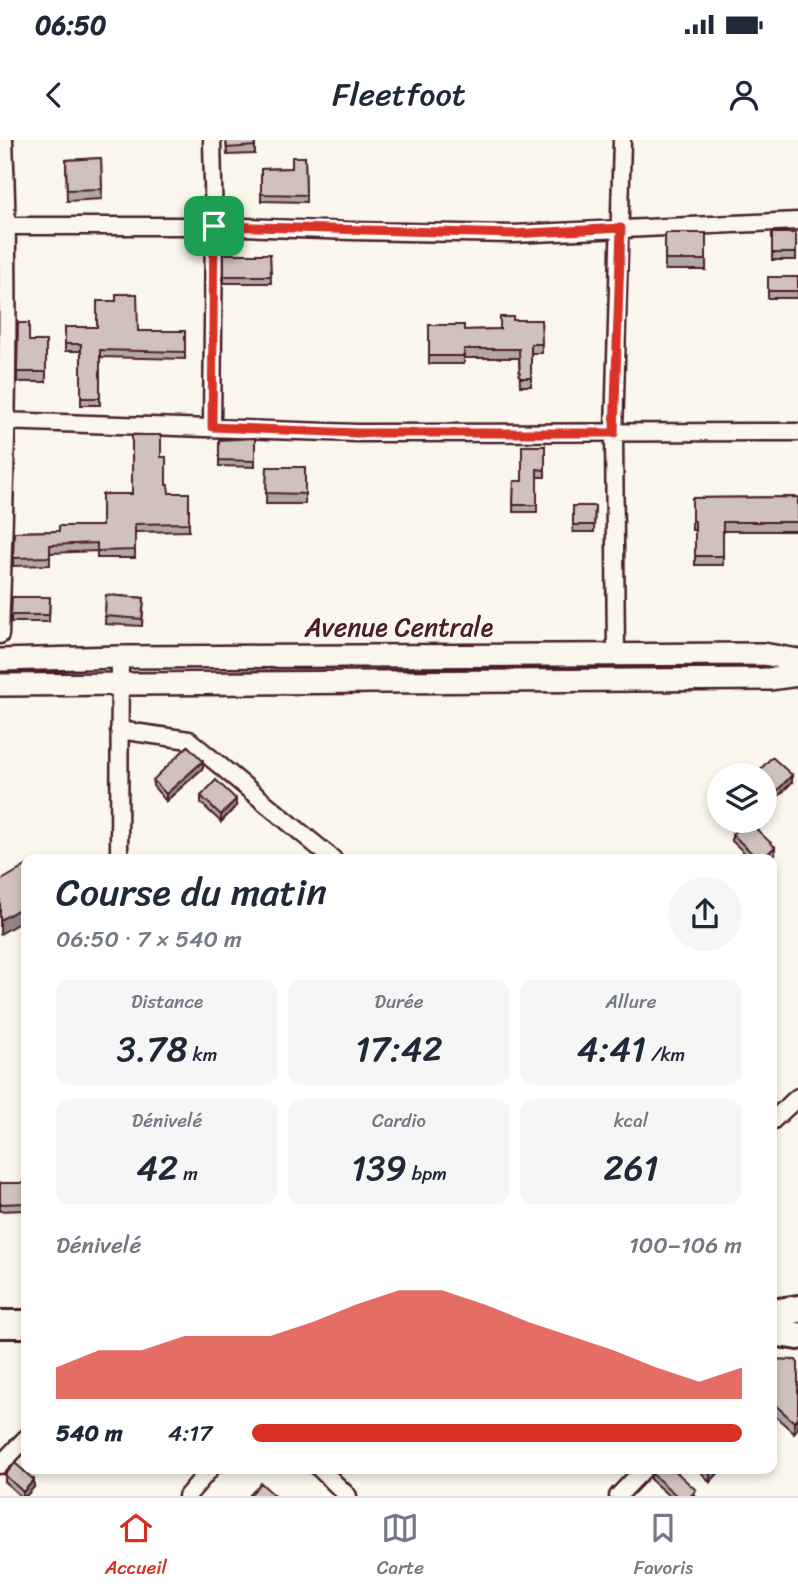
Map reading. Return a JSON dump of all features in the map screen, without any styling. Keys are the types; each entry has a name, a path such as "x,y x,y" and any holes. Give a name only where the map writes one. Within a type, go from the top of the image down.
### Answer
{"main road":[{"path":"777,1312 798,1309"},
{"path":"0,1324 21,1324"},
{"path":"777,1333 798,1336"}],"street":[{"path":"0,635 4,421 4,140"},
{"path":"212,140 212,427"},
{"path":"616,654 614,433 622,140"},
{"path":"4,226 214,226 513,234 798,221"},
{"path":"4,421 357,433 798,432"},
{"name":"Avenue Centrale","path":"0,660 763,654 798,660"},
{"path":"119,854 120,657"},
{"name":"Avenue Centrale","path":"0,685 769,679 798,674"},
{"path":"120,730 189,740 327,854"},
{"path":"777,1116 798,1097"},
{"path":"0,1465 21,1443"},
{"path":"187,1496 206,1474"},
{"path":"325,1474 348,1496"},
{"path":"618,1496 639,1474"}],"building":[{"path":"226,140 255,140 255,146 227,148"},
{"path":"292,157 305,157 306,195 261,194 261,169 292,168"},
{"path":"101,158 102,189 67,190 66,160"},
{"path":"665,233 706,233 706,260 665,260"},
{"path":"772,233 796,233 796,253 772,253"},
{"path":"224,254 270,254 271,276 224,276"},
{"path":"768,277 798,277 798,291 768,291"},
{"path":"116,294 137,294 138,331 185,331 185,352 100,350 100,398 81,398 81,344 65,344 65,327 97,327 97,301 116,301"},
{"path":"500,317 541,320 542,344 531,344 531,378 520,378 519,349 464,349 464,356 429,356 429,325 464,325 464,330 500,329"},
{"path":"18,323 29,323 29,341 46,341 46,372 17,372"},
{"path":"132,435 161,435 161,457 166,457 166,485 169,493 189,493 189,523 135,524 135,550 97,551 97,543 50,545 50,557 13,558 14,532 59,531 59,526 102,526 102,494 132,494"},
{"path":"255,438 255,461 219,460 219,440"},
{"path":"522,446 545,446 545,470 537,469 537,505 513,505 514,481 522,481"},
{"path":"267,467 305,467 305,494 266,493"},
{"path":"798,497 798,522 723,522 723,556 695,556 692,498"},
{"path":"573,506 595,506 594,525 573,525"},
{"path":"106,595 144,598 142,619 105,616"},
{"path":"12,597 50,597 49,615 11,615"},
{"path":"188,746 203,761 166,794 153,780"},
{"path":"772,757 792,775 777,791 777,763 766,763"},
{"path":"216,780 236,799 221,815 201,796"},
{"path":"760,833 775,847 767,854 753,854 732,834"},
{"path":"21,869 21,908 0,920 0,881"},
{"path":"0,1183 21,1183 21,1203 0,1204"},
{"path":"777,1359 796,1360 798,1363 798,1417 794,1422 777,1407"},
{"path":"15,1463 21,1468 21,1474 27,1474 34,1480 23,1492 5,1475"},
{"path":"652,1474 679,1474 696,1490 691,1496 677,1496"},
{"path":"261,1483 275,1496 249,1496"}],"route":[{"path":"214,226 513,234 621,228 614,433 357,433 212,427 214,226"}]}
